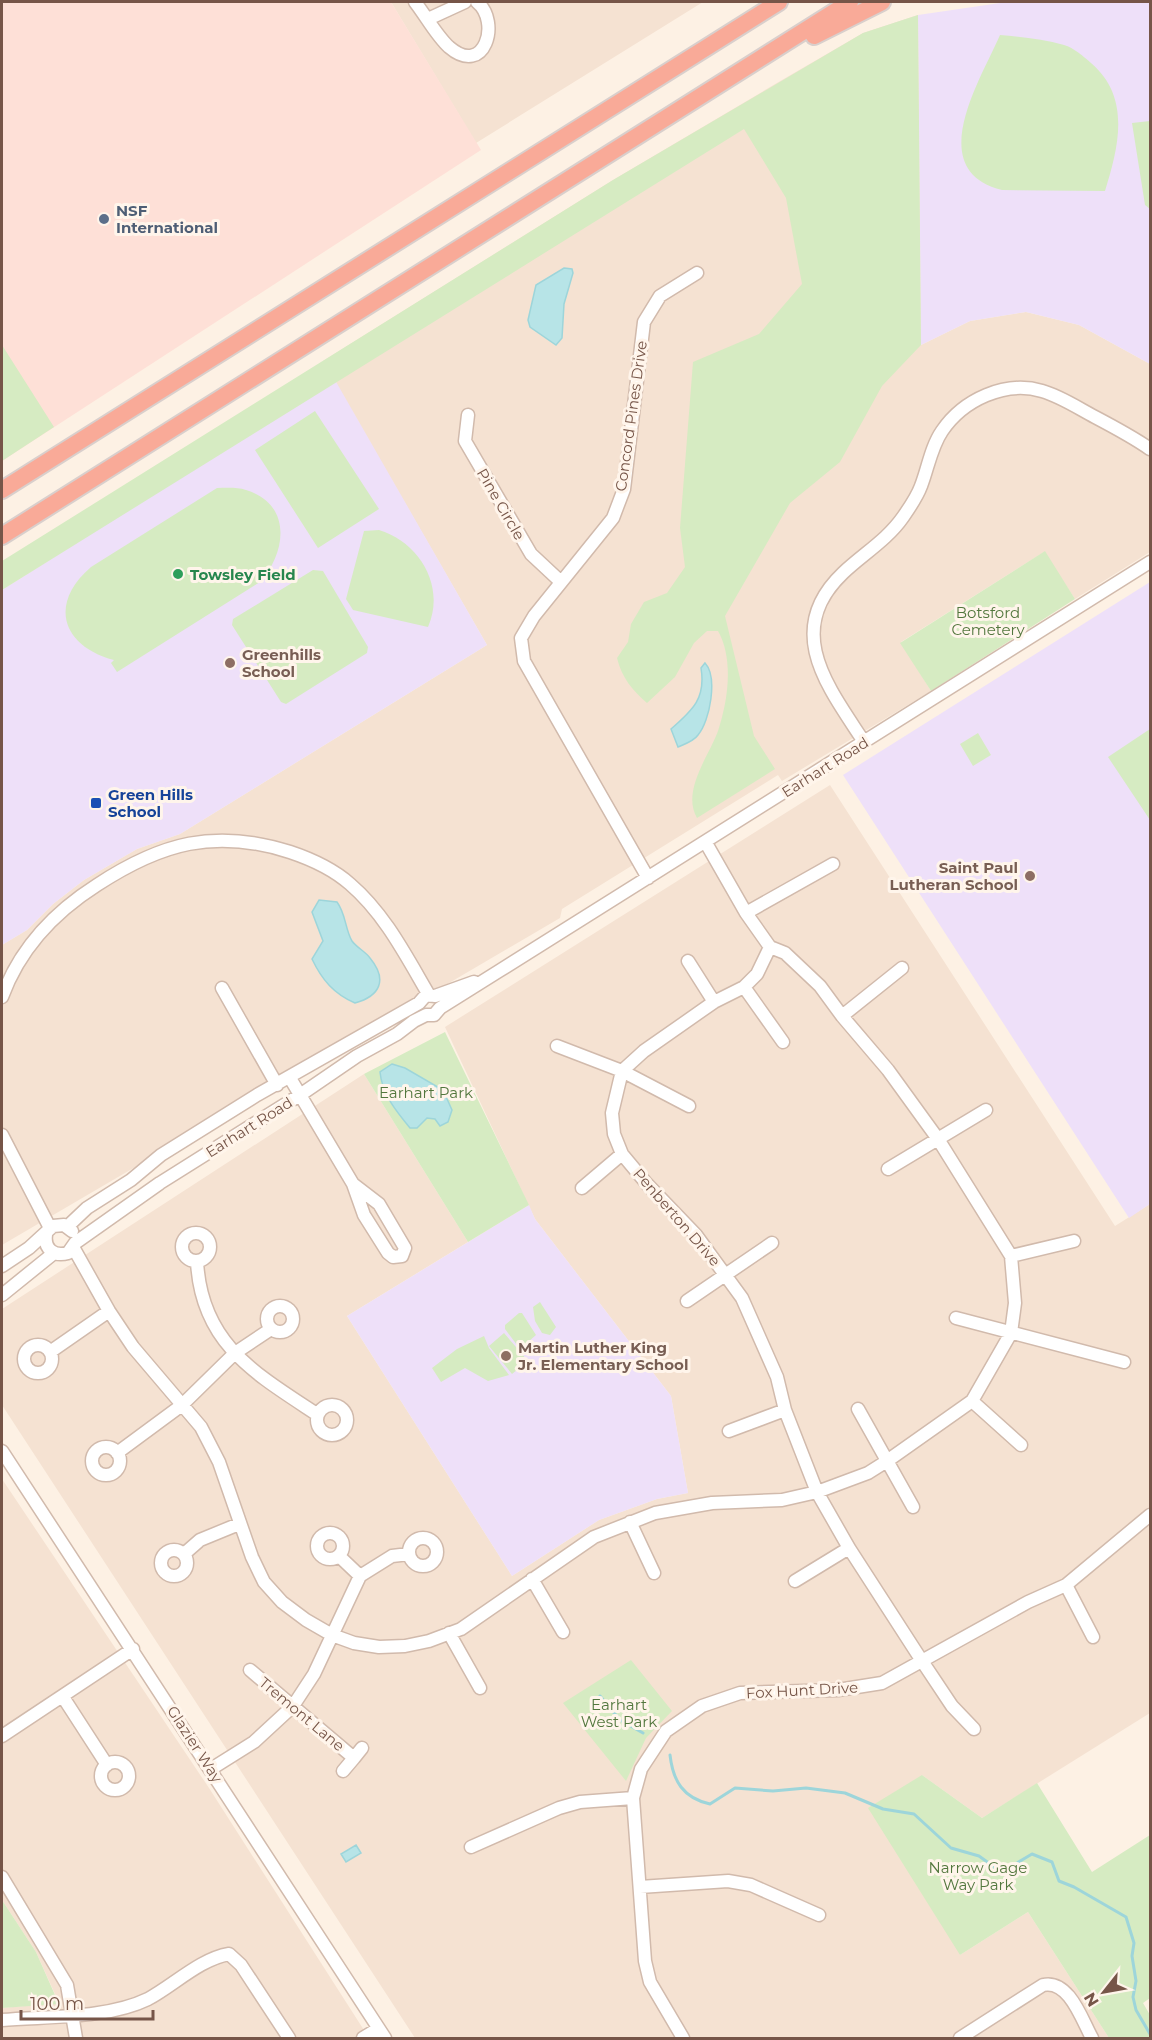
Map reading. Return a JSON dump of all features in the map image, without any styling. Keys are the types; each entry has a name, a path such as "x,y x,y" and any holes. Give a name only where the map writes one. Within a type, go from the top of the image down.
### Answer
{"highway":[{"path":"2,490 779,2"},
{"path":"2,536 850,2"},
{"path":"727,79 882,2"}],"street":[{"path":"415,2 451,48 462,54 474,55 482,51 489,39 483,9 477,2"},
{"path":"428,19 465,2"},
{"name":"Concord Pines Drive","path":"648,879 524,661 521,638 534,616 614,518 624,489 644,322 660,296 697,273"},
{"path":"864,742 827,686 815,660 813,634 815,619 825,595 833,584 881,541 908,509 921,487 936,440 951,419 982,397 1015,388 1042,391 1063,400 1150,449"},
{"name":"Pine Circle","path":"468,415 465,441 531,554 561,582"},
{"name":"Earhart Road","path":"2,1295 160,1183 300,1095 357,1056 426,1015 434,1016 440,1008 1150,562"},
{"path":"2,997 25,951 57,913 75,899 146,856 200,842 229,840 264,844 308,858 350,883 371,905 404,952 426,998 440,1002 440,1008"},
{"path":"55,1228 47,1247 67,1249 133,1347 201,1427 219,1462 239,1524 264,1582 282,1602 332,1635 354,1643 387,1646 429,1641 461,1629 594,1537 630,1522 680,1507 712,1503 757,1503 818,1492 868,1473 972,1401 1011,1333 1015,1303 1011,1256 938,1139 888,1070 820,986 799,964 785,952 770,947 746,913 706,843"},
{"path":"746,913 833,864"},
{"path":"622,1071 644,1051 714,1002 744,987 757,974 770,947"},
{"path":"688,961 714,1002"},
{"path":"842,1016 902,968"},
{"name":"Earhart Road","path":"2,1266 55,1228 130,1180 160,1155 277,1085 426,998 499,971"},
{"path":"744,987 783,1042"},
{"path":"222,988 277,1085"},
{"path":"426,998 420,1010 426,1015"},
{"path":"557,1046 622,1071 689,1106"},
{"name":"Penberton Drive","path":"622,1071 612,1113 614,1134 622,1154 696,1235 726,1273 742,1298 777,1377 785,1410 818,1492 849,1548 952,1706 974,1729"},
{"path":"290,1078 353,1184 364,1215 388,1253 393,1257 402,1256 405,1248 378,1204 353,1184"},
{"path":"888,1169 986,1110"},
{"path":"2,1135 24,1179 55,1228 74,1232 67,1249"},
{"path":"582,1188 622,1154"},
{"path":"1011,1256 1074,1241"},
{"path":"687,1301 772,1243"},
{"path":"197,1261 198,1287 218,1332 255,1374 318,1415"},
{"path":"50,1352 109,1311"},
{"path":"956,1318 1124,1362"},
{"path":"117,1452 182,1405 235,1353 271,1329"},
{"path":"972,1401 1021,1445"},
{"path":"858,1409 913,1507"},
{"path":"729,1431 785,1410"},
{"name":"Glazier Way","path":"2,1451 212,1769 382,2034"},
{"name":"Fox Hunt Drive","path":"682,2038 650,1982 642,1935 633,1798 641,1769 666,1731 702,1706 740,1694 838,1690 872,1685 899,1675 1028,1602 1066,1585 1150,1515"},
{"path":"630,1522 654,1573"},
{"path":"184,1554 200,1540 239,1524"},
{"path":"795,1581 849,1548"},
{"path":"212,1769 254,1742 293,1706 314,1674 360,1576 392,1556 409,1554"},
{"path":"339,1556 360,1576"},
{"path":"532,1579 564,1632"},
{"path":"1066,1585 1093,1636"},
{"path":"449,1633 480,1688"},
{"path":"2,1736 133,1649"},
{"name":"Tremont Lane","path":"250,1670 293,1706 358,1753 343,1772"},
{"path":"63,1697 107,1765"},
{"path":"471,1847 559,1808 579,1802 633,1798"},
{"path":"2,1877 67,1985 74,2014 76,2038"},
{"path":"640,1887 728,1881 751,1885 819,1915"},
{"path":"2,2020 123,2008 147,1999 212,1960 229,1954 241,1965 289,2038"},
{"path":"960,2038 1043,1985 1058,1985 1065,1991 1092,2038"},
{"path":"363,2038 382,2034"}],"shaded area":[{"path":"2,2 391,2 481,150 2,461"},
{"path":"391,2 703,2 476,143"},
{"path":"1007,2 1150,2 1150,364 1079,325 1026,312 970,321 921,345 918,15"},
{"path":"918,15 921,345 970,321 1026,312 1079,325 1150,364 1150,552 1075,599 1044,552 901,642 931,691 782,781 778,775 562,909 560,918 2,1245 2,945 27,930 53,904 84,880 137,849 180,834 487,645 323,361 613,180 782,80 863,33"},
{"name":"Greenhills School","path":"335,380 487,645 180,834 137,849 84,880 53,904 27,930 2,945 2,590"},
{"name":"Saint Paul Lutheran School","path":"1150,582 1150,1204 1129,1218 843,775"},
{"path":"830,785 1115,1226 1150,1204 1150,1713 982,1818 922,1775 960,1955 1028,1912 1109,2038 415,2038 2,1405 2,1309 364,1074 468,1242 347,1316 512,1576 599,1520 657,1499 688,1493 671,1396 535,1219 445,1027"},
{"name":"Martin Luther King Jr. Elementary School","path":"529,1205 535,1219 671,1396 688,1493 657,1499 599,1520 512,1576 347,1316"},
{"path":"2,1479 209,1788 369,2038 2,2038 2,2008 59,2003 36,1952 2,1900"}],"green space":[{"path":"918,15 921,345 882,386 840,462 790,503 725,616 754,736 775,769 697,818 692,796 698,773 718,731 727,694 728,667 723,642 718,631 707,631 694,643 675,677 647,703 628,683 617,658 628,642 631,624 644,602 667,593 685,567 680,528 693,362 759,334 802,284 786,198 744,129 2,590 2,561 613,180 863,33"},
{"path":"1000,35 1068,46 1104,76 1117,107 1118,123 1114,157 1105,191 1002,190 978,179 966,164 961,144 964,122 971,99"},
{"path":"1150,121 1150,209 1145,205 1132,123"},
{"path":"2,345 54,427 2,461"},
{"path":"315,411 379,509 318,548 255,450"},
{"path":"217,488 246,490 261,497 278,517 280,543 269,570 260,582 117,672 111,663 114,660 96,654 82,645 73,634 67,622 66,609 69,595 91,567"},
{"path":"379,530 406,544 425,568 434,596 433,612 428,627 353,610 346,599 364,531"},
{"name":"Botsford Cemetery","path":"1045,551 1075,599 931,691 900,643"},
{"path":"313,570 323,571 368,647 367,653 286,704 281,702 232,625 233,619"},
{"path":"1150,729 1150,820 1108,757"},
{"path":"978,733 991,755 973,766 960,744"},
{"name":"Earhart Park","path":"445,1032 529,1205 468,1242 364,1074"},
{"path":"540,1302 556,1327 550,1335 542,1333 535,1321 533,1307"},
{"path":"522,1313 536,1335 520,1349 505,1329 505,1325"},
{"path":"504,1333 528,1361 512,1374 489,1346"},
{"path":"484,1336 489,1348 509,1375 488,1381 465,1368 441,1382 432,1368 457,1349"},
{"name":"Earhart West Park","path":"631,1660 672,1711 646,1738 626,1781 563,1703"},
{"name":"Narrow Gage Way Park","path":"922,1775 982,1818 1037,1783 1092,1872 1150,1835 1150,1998 1143,2003 1150,2015 1150,2038 1109,2038 1028,1912 960,1955 868,1808"},
{"path":"2,1900 36,1952 59,2004 2,2008"}],"water":[{"path":"564,268 572,269 573,273 564,304 562,338 556,345 530,327 528,320 536,285"},
{"path":"705,663 709,670 712,688 706,720 696,737 678,747 671,729 686,716 696,703 702,688 701,668"},
{"path":"319,900 337,902 352,941 376,966 379,973 379,986 364,1000 355,1003 335,991 324,980 312,959 323,941 312,912"},
{"path":"392,1064 405,1068 443,1090 452,1110 448,1122 440,1126 435,1119 427,1118 417,1128 410,1128 390,1102 381,1080 380,1072"},
{"path":"356,1845 361,1853 346,1862 341,1854"}],"waterway":[{"path":"600,1696 620,1720 643,1733"},
{"path":"670,1755 674,1773 681,1787 686,1793 710,1804 735,1788 773,1791 806,1788 845,1793 883,1809 914,1814 951,1848 979,1856 997,1869 1012,1866 1032,1854 1052,1862 1059,1881 1074,1887 1126,1917 1134,1943 1132,1956 1136,1981 1133,1997 1136,2010 1150,2034"}],"place":[{"name":"NSF International","path":"104,219"},
{"name":"Towsley Field","path":"178,574"},
{"name":"Greenhills School","path":"230,663"},
{"name":"Green Hills School","path":"96,803"},
{"name":"Saint Paul Lutheran School","path":"1030,876"},
{"name":"Martin Luther King Jr. Elementary School","path":"506,1356"}]}
